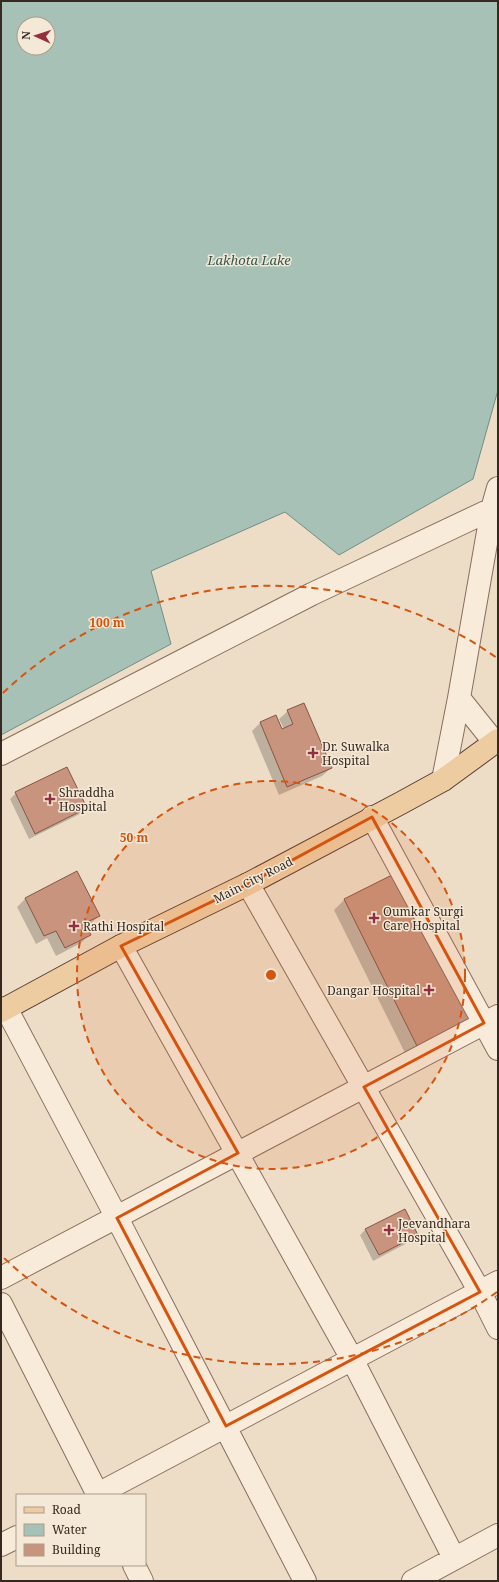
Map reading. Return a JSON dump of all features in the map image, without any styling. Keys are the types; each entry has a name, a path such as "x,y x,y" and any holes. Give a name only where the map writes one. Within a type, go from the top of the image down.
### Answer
{"main road":[{"name":"Main City Road","path":"3,1009 121,946 248,884 442,780 496,741"}],"street":[{"path":"442,780 459,698 492,509 498,488"},
{"path":"1,754 312,594 492,509"},
{"path":"459,698 496,741"},
{"path":"372,817 491,1019 498,1049"},
{"path":"248,884 364,1087 489,1287 498,1328"},
{"path":"121,946 352,1359 454,1558"},
{"path":"3,1009 117,1218 305,1581"},
{"path":"1,1278 491,1019"},
{"path":"100,1494 489,1287"},
{"path":"1,1304 97,1494"},
{"path":"413,1581 498,1535"},
{"path":"1,1545 16,1538"},
{"path":"134,1566 142,1581"}],"highlighted area":[{"path":"372,817 484,1023 364,1087 480,1292 226,1426 117,1218 238,1153 121,946 248,884"}],"water":[{"name":"Lakhota Lake","path":"1,1 498,1 498,390 473,479 339,555 285,512 151,571 171,644 1,735"}],"building":[{"path":"304,703 332,768 287,787 260,722 276,715 282,729 293,724 287,710"},
{"path":"67,767 87,808 35,834 15,792"},
{"path":"77,871 100,916 85,923 91,935 65,948 56,931 44,936 25,898"},
{"path":"398,872 471,1019 417,1046 344,899"},
{"path":"405,1209 418,1235 379,1255 365,1229"}],"place":[{"name":"Dr. Suwalka Hospital","path":"313,753"},
{"name":"Shraddha Hospital","path":"50,799"},
{"name":"Oumkar Surgi Care Hospital","path":"374,918"},
{"name":"Rathi Hospital","path":"74,926"},
{"name":"Dangar Hospital","path":"429,990"},
{"name":"Jeevandhara Hospital","path":"389,1230"}]}
